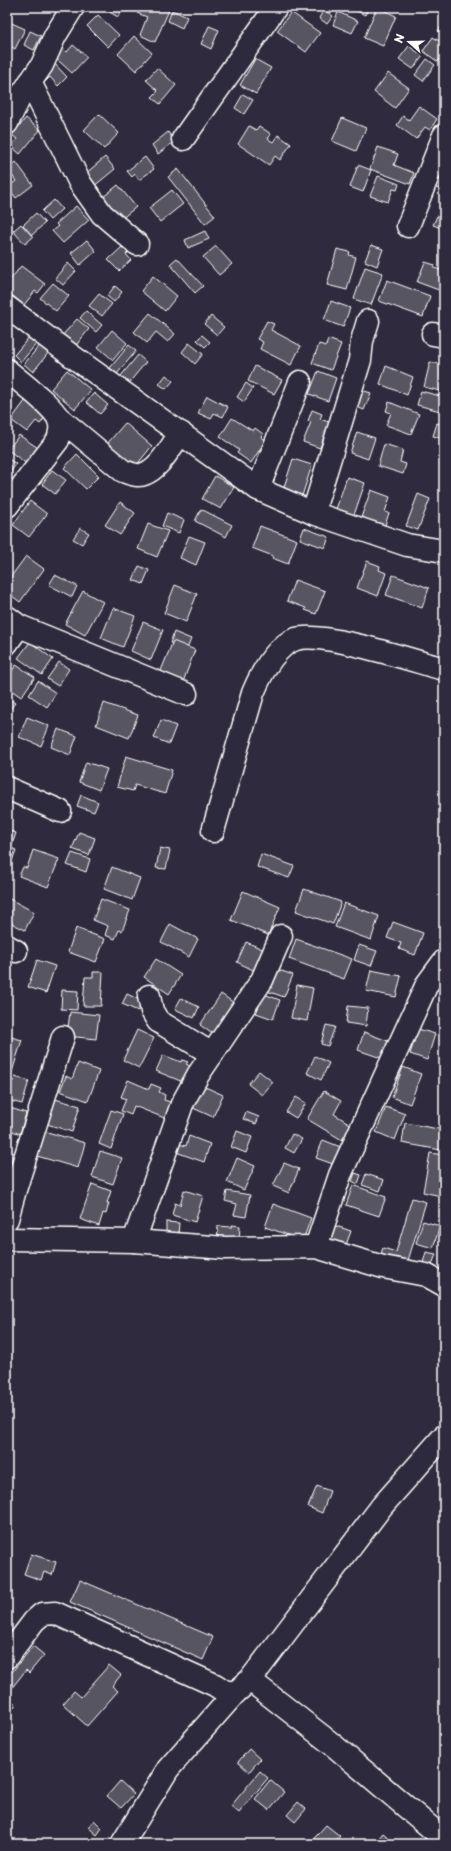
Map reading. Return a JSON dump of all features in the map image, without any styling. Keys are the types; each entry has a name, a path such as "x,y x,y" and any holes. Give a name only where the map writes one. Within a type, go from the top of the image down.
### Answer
{"street":[{"path":"7,124 20,97 42,65 55,36 73,7"},
{"path":"183,139 276,7"},
{"path":"30,82 80,183 102,214 137,244"},
{"path":"408,226 444,135"},
{"path":"7,307 72,356 258,488 313,513 407,545 444,551"},
{"path":"313,513 360,360 362,341 368,321"},
{"path":"7,370 45,403 58,417 123,471 132,474 144,475 156,466 180,433"},
{"path":"258,488 300,382"},
{"path":"7,506 58,440 61,428 58,417"},
{"path":"11,629 186,694"},
{"path":"213,832 253,692 262,673 276,653 295,640 320,638 444,669"},
{"path":"7,788 60,811"},
{"path":"134,1241 182,1104 198,1075 262,980 280,936"},
{"path":"316,1247 324,1219 340,1175 427,984 444,961"},
{"path":"149,996 152,1011 158,1021 212,1054"},
{"path":"7,1219 14,1190 63,1036"},
{"path":"7,1239 134,1241 225,1248 316,1247 383,1267 426,1275 444,1284"},
{"path":"122,1844 168,1769 243,1686 382,1506 444,1436"},
{"path":"7,1657 34,1621 42,1614 55,1613 215,1685 224,1691 243,1686 332,1744 444,1839"}],"building":[{"path":"101,7 124,7 118,17"},
{"path":"139,7 170,8 155,42 140,35 147,17 137,13"},
{"path":"239,7 253,7 252,12"},
{"path":"356,7 369,7 365,15 355,10"},
{"path":"377,7 396,16 383,46 364,38"},
{"path":"172,10 187,17 182,28 168,21"},
{"path":"324,10 333,16 327,24 319,18"},
{"path":"291,12 320,33 306,52 277,31"},
{"path":"338,12 358,21 352,33 333,25"},
{"path":"98,15 119,35 108,47 87,26"},
{"path":"7,21 25,29 15,49 7,44"},
{"path":"444,23 444,35 438,31"},
{"path":"209,26 219,30 211,49 201,44"},
{"path":"30,31 41,36 34,50 24,45"},
{"path":"134,36 152,53 136,71 118,54"},
{"path":"433,37 444,44 444,53 438,62 423,51"},
{"path":"58,43 67,52 73,45 87,57 72,73 49,52"},
{"path":"409,46 423,56 413,69 399,59"},
{"path":"255,59 271,68 256,94 240,85"},
{"path":"427,59 435,65 423,81 415,75"},
{"path":"54,63 67,77 58,86 50,77 45,82 39,76"},
{"path":"157,68 176,85 160,104 152,97 158,91 146,80"},
{"path":"388,73 409,88 395,108 374,92"},
{"path":"243,94 253,100 244,114 235,108"},
{"path":"419,106 437,119 430,130 425,127 416,139 397,125 403,116 409,120"},
{"path":"99,114 119,133 104,149 84,130"},
{"path":"26,118 40,130 20,154 11,146 17,139 12,135"},
{"path":"342,118 366,128 356,151 332,141"},
{"path":"249,126 256,130 259,126 271,134 268,139 273,142 278,135 291,144 280,160 275,156 269,165 238,144"},
{"path":"168,132 175,141 158,154 152,145"},
{"path":"378,147 398,154 394,165 414,173 410,184 370,169"},
{"path":"105,157 115,169 93,187 84,175"},
{"path":"145,157 154,169 139,180 135,174 132,177 127,171"},
{"path":"16,162 33,185 16,198 8,187 16,181 7,168"},
{"path":"358,165 371,170 363,192 350,187"},
{"path":"178,169 215,216 205,224 168,177"},
{"path":"433,172 444,176 444,190 428,186"},
{"path":"378,176 399,184 397,190 393,189 388,202 370,196"},
{"path":"118,185 136,207 120,220 102,198"},
{"path":"172,190 183,204 160,222 149,208"},
{"path":"54,200 62,209 50,220 42,211"},
{"path":"76,206 89,220 63,243 52,231 58,226 56,224"},
{"path":"36,213 45,223 32,235 23,225"},
{"path":"437,216 444,218 444,229 433,225"},
{"path":"21,224 33,237 25,244 13,231"},
{"path":"205,231 209,239 188,248 185,240"},
{"path":"87,240 96,251 80,265 71,253"},
{"path":"371,245 383,249 377,266 365,261"},
{"path":"216,246 232,264 219,275 203,257"},
{"path":"122,247 128,253 126,254 131,260 119,271 108,260"},
{"path":"337,249 350,252 349,255 356,257 347,290 327,285"},
{"path":"177,258 203,286 195,293 170,264"},
{"path":"425,262 435,265 434,268 444,271 444,292 417,282"},
{"path":"68,263 76,271 63,285 55,278"},
{"path":"21,266 45,284 38,293 35,291 24,305 7,291 7,284"},
{"path":"365,267 383,273 371,305 354,299"},
{"path":"153,276 177,296 165,311 141,291"},
{"path":"387,280 430,296 423,317 379,301"},
{"path":"53,283 69,296 56,311 40,298"},
{"path":"115,286 122,292 114,302 107,296"},
{"path":"99,294 112,304 102,316 89,306"},
{"path":"331,301 350,308 343,327 324,320"},
{"path":"86,311 102,325 96,332 80,318"},
{"path":"150,313 175,334 168,342 156,332 147,343 134,332"},
{"path":"211,316 224,327 217,335 204,324"},
{"path":"77,319 89,329 74,348 61,337"},
{"path":"267,321 274,324 271,330 301,346 291,365 260,349 263,342 257,339"},
{"path":"112,330 127,343 113,360 98,347"},
{"path":"202,335 210,342 205,347 197,340"},
{"path":"30,336 37,343 21,362 14,355"},
{"path":"328,339 341,344 331,370 312,363 319,344 326,346"},
{"path":"189,343 203,354 195,364 182,352"},
{"path":"40,345 49,352 33,372 24,364"},
{"path":"129,345 136,351 117,374 110,368"},
{"path":"138,355 146,362 128,384 120,377"},
{"path":"443,357 444,392 424,387 430,362 441,364"},
{"path":"255,366 282,380 274,394 248,381"},
{"path":"386,366 413,377 407,395 380,384"},
{"path":"67,370 91,390 75,409 51,389"},
{"path":"318,371 336,378 328,401 309,394"},
{"path":"166,375 173,381 166,389 159,384"},
{"path":"246,383 253,388 244,402 237,397"},
{"path":"358,389 371,393 364,410 352,405"},
{"path":"421,391 444,397 444,412 417,405"},
{"path":"94,393 108,405 100,414 86,402"},
{"path":"207,396 228,407 223,417 214,413 211,419 198,413"},
{"path":"28,397 48,413 40,424 36,421 27,432 11,420"},
{"path":"389,402 419,414 411,434 386,425 391,413 386,411"},
{"path":"312,410 322,414 320,419 329,422 320,448 303,442 311,422 308,421"},
{"path":"232,418 253,431 255,428 263,434 261,437 266,440 251,463 237,453 239,450 220,437"},
{"path":"125,423 152,446 135,467 107,444"},
{"path":"437,423 444,425 444,439 433,436"},
{"path":"357,432 375,438 368,459 350,453"},
{"path":"19,435 38,448 27,464 8,450"},
{"path":"384,444 403,450 400,462 406,464 403,474 378,466"},
{"path":"77,454 99,476 86,489 64,468"},
{"path":"7,458 16,464 8,476 7,475"},
{"path":"293,459 312,465 302,496 283,490"},
{"path":"52,470 66,480 55,494 42,484"},
{"path":"215,476 234,487 221,509 202,499"},
{"path":"347,477 365,483 354,515 336,509"},
{"path":"371,490 390,497 385,512 389,513 385,525 373,521 371,528 359,523"},
{"path":"418,494 430,499 418,530 406,526"},
{"path":"30,501 47,514 29,537 13,525"},
{"path":"120,502 135,513 120,535 105,525"},
{"path":"201,509 232,525 226,537 195,521"},
{"path":"167,513 184,520 179,533 162,526"},
{"path":"148,524 168,531 157,557 138,549"},
{"path":"260,526 297,540 288,564 272,558 273,556 252,548"},
{"path":"80,528 89,533 82,544 73,539"},
{"path":"304,528 329,537 325,548 300,539"},
{"path":"189,536 205,542 196,565 180,558"},
{"path":"26,556 44,569 20,602 7,592 7,582"},
{"path":"367,561 380,566 379,570 386,573 378,596 357,588"},
{"path":"139,566 149,570 143,584 133,580"},
{"path":"55,575 77,586 72,597 49,585"},
{"path":"393,575 429,588 422,608 386,595"},
{"path":"295,580 325,591 316,614 305,610 306,608 287,601"},
{"path":"175,585 197,594 186,622 164,613"},
{"path":"83,591 103,602 85,635 65,624"},
{"path":"113,608 135,616 123,647 101,638"},
{"path":"143,622 163,630 151,660 131,651"},
{"path":"174,632 191,639 187,649 170,643"},
{"path":"173,641 195,650 183,682 160,673"},
{"path":"30,642 53,659 42,675 18,658"},
{"path":"59,662 69,669 58,686 47,679"},
{"path":"16,665 35,677 21,697 7,687 7,678"},
{"path":"38,681 56,693 47,707 29,695"},
{"path":"7,697 15,703 7,713"},
{"path":"104,703 138,715 129,738 96,725"},
{"path":"27,717 49,726 41,746 19,737"},
{"path":"161,720 176,726 169,744 154,738"},
{"path":"58,729 77,736 70,755 51,747"},
{"path":"126,756 172,770 165,794 135,785 133,791 117,787"},
{"path":"86,762 107,769 99,790 79,782"},
{"path":"81,795 98,802 94,812 77,806"},
{"path":"7,830 16,833 11,848 16,850 12,861 7,859"},
{"path":"79,832 95,838 89,855 72,849"},
{"path":"160,848 170,850 166,869 156,868"},
{"path":"33,850 59,859 48,887 19,876 23,867 27,868"},
{"path":"72,853 90,859 86,872 67,865"},
{"path":"261,854 294,866 289,878 257,867"},
{"path":"112,867 140,878 132,900 104,889"},
{"path":"304,889 341,902 333,924 296,911"},
{"path":"243,891 280,907 268,935 231,920"},
{"path":"8,898 34,912 25,930 7,921"},
{"path":"101,899 130,910 122,931 119,930 115,939 105,935 108,926 93,920"},
{"path":"344,903 379,916 371,940 335,927"},
{"path":"393,922 423,933 415,955 399,949 401,943 387,938"},
{"path":"170,924 198,939 189,957 161,942"},
{"path":"76,928 105,939 96,962 68,952"},
{"path":"296,939 352,959 344,979 289,959"},
{"path":"246,942 267,951 257,972 237,962"},
{"path":"359,945 377,951 371,966 354,960"},
{"path":"156,959 181,975 169,994 144,977"},
{"path":"37,960 55,966 46,993 28,987"},
{"path":"276,969 293,975 284,997 267,991"},
{"path":"371,970 401,976 396,997 366,991"},
{"path":"93,972 103,972 101,1006 83,1006 85,977 93,977"},
{"path":"297,985 313,988 307,1021 291,1018"},
{"path":"62,990 78,991 77,1010 61,1009"},
{"path":"127,994 142,1001 138,1011 122,1004"},
{"path":"221,994 240,1007 218,1038 200,1025"},
{"path":"264,994 280,1000 273,1019 256,1013"},
{"path":"181,998 199,1007 194,1018 175,1009"},
{"path":"348,1006 368,1008 366,1026 346,1023"},
{"path":"70,1012 99,1015 96,1039 67,1036"},
{"path":"326,1025 335,1027 328,1046 321,1044"},
{"path":"418,1029 435,1034 427,1060 410,1054"},
{"path":"137,1030 154,1038 139,1068 123,1060"},
{"path":"364,1032 393,1043 387,1060 358,1050"},
{"path":"7,1036 22,1040 12,1072 7,1070"},
{"path":"163,1055 181,1062 182,1060 188,1062 186,1064 190,1066 183,1082 156,1071"},
{"path":"315,1056 329,1063 321,1080 307,1073"},
{"path":"78,1063 99,1071 88,1101 60,1091 66,1076 72,1079"},
{"path":"403,1067 421,1074 410,1104 392,1097"},
{"path":"259,1071 273,1082 262,1095 248,1084"},
{"path":"15,1077 29,1081 22,1104 7,1100 7,1079 14,1081"},
{"path":"128,1080 149,1089 151,1084 161,1088 159,1092 165,1095 164,1100 173,1103 167,1119 134,1106 131,1115 121,1111 126,1099 121,1097"},
{"path":"203,1086 223,1095 213,1117 193,1108"},
{"path":"324,1091 341,1101 334,1114 352,1125 342,1140 307,1119"},
{"path":"296,1097 306,1103 296,1118 286,1112"},
{"path":"55,1099 80,1106 72,1132 47,1124"},
{"path":"7,1107 26,1113 20,1134 10,1130 8,1137"},
{"path":"386,1107 405,1114 395,1140 376,1132"},
{"path":"111,1110 123,1114 111,1149 99,1144"},
{"path":"246,1112 259,1117 256,1124 243,1119"},
{"path":"405,1123 444,1130 441,1150 402,1143"},
{"path":"44,1131 85,1143 78,1168 37,1156"},
{"path":"237,1131 252,1137 246,1153 231,1147"},
{"path":"292,1134 302,1139 294,1153 285,1148"},
{"path":"189,1136 210,1144 204,1162 176,1152 179,1144 186,1146"},
{"path":"323,1140 343,1148 336,1165 316,1158"},
{"path":"7,1151 17,1154 11,1172 7,1171"},
{"path":"100,1151 122,1158 113,1184 92,1177"},
{"path":"430,1153 444,1155 444,1180 441,1196 423,1192"},
{"path":"237,1158 255,1166 244,1190 227,1182"},
{"path":"284,1163 299,1169 289,1193 273,1186"},
{"path":"355,1173 361,1175 358,1184 352,1181"},
{"path":"366,1174 384,1180 380,1191 362,1185"},
{"path":"92,1184 111,1191 107,1203 109,1203 106,1214 103,1213 99,1226 80,1219"},
{"path":"353,1185 386,1197 379,1216 346,1205"},
{"path":"184,1190 203,1196 195,1222 172,1215 175,1203 180,1205"},
{"path":"227,1191 250,1195 246,1217 234,1215 237,1204 225,1201"},
{"path":"412,1198 426,1202 406,1267 379,1259 383,1248 396,1252"},
{"path":"273,1204 311,1218 303,1240 265,1227"},
{"path":"423,1221 440,1226 433,1248 416,1243"},
{"path":"166,1222 179,1223 178,1235 166,1234"},
{"path":"232,1225 240,1226 239,1242 217,1241 218,1226 232,1227"},
{"path":"333,1225 351,1231 346,1245 329,1239"},
{"path":"426,1252 436,1254 432,1265 423,1263"},
{"path":"317,1486 330,1491 322,1513 308,1507"},
{"path":"31,1554 56,1562 52,1575 44,1572 41,1580 24,1574"},
{"path":"80,1580 213,1637 203,1660 70,1602"},
{"path":"33,1646 44,1655 29,1673 26,1670 7,1694 7,1678"},
{"path":"109,1665 121,1675 112,1686 118,1691 87,1726 63,1704 74,1691 81,1697"},
{"path":"7,1698 16,1704 7,1717"},
{"path":"249,1749 260,1759 249,1772 238,1762"},
{"path":"260,1771 268,1778 239,1813 231,1806"},
{"path":"270,1780 284,1792 269,1810 255,1799"},
{"path":"120,1781 134,1794 121,1808 107,1796"},
{"path":"298,1802 306,1809 295,1822 287,1815"},
{"path":"94,1820 102,1828 97,1835 88,1827"},
{"path":"326,1825 340,1836 333,1844 309,1844"},
{"path":"383,1833 396,1844 374,1844"}]}
